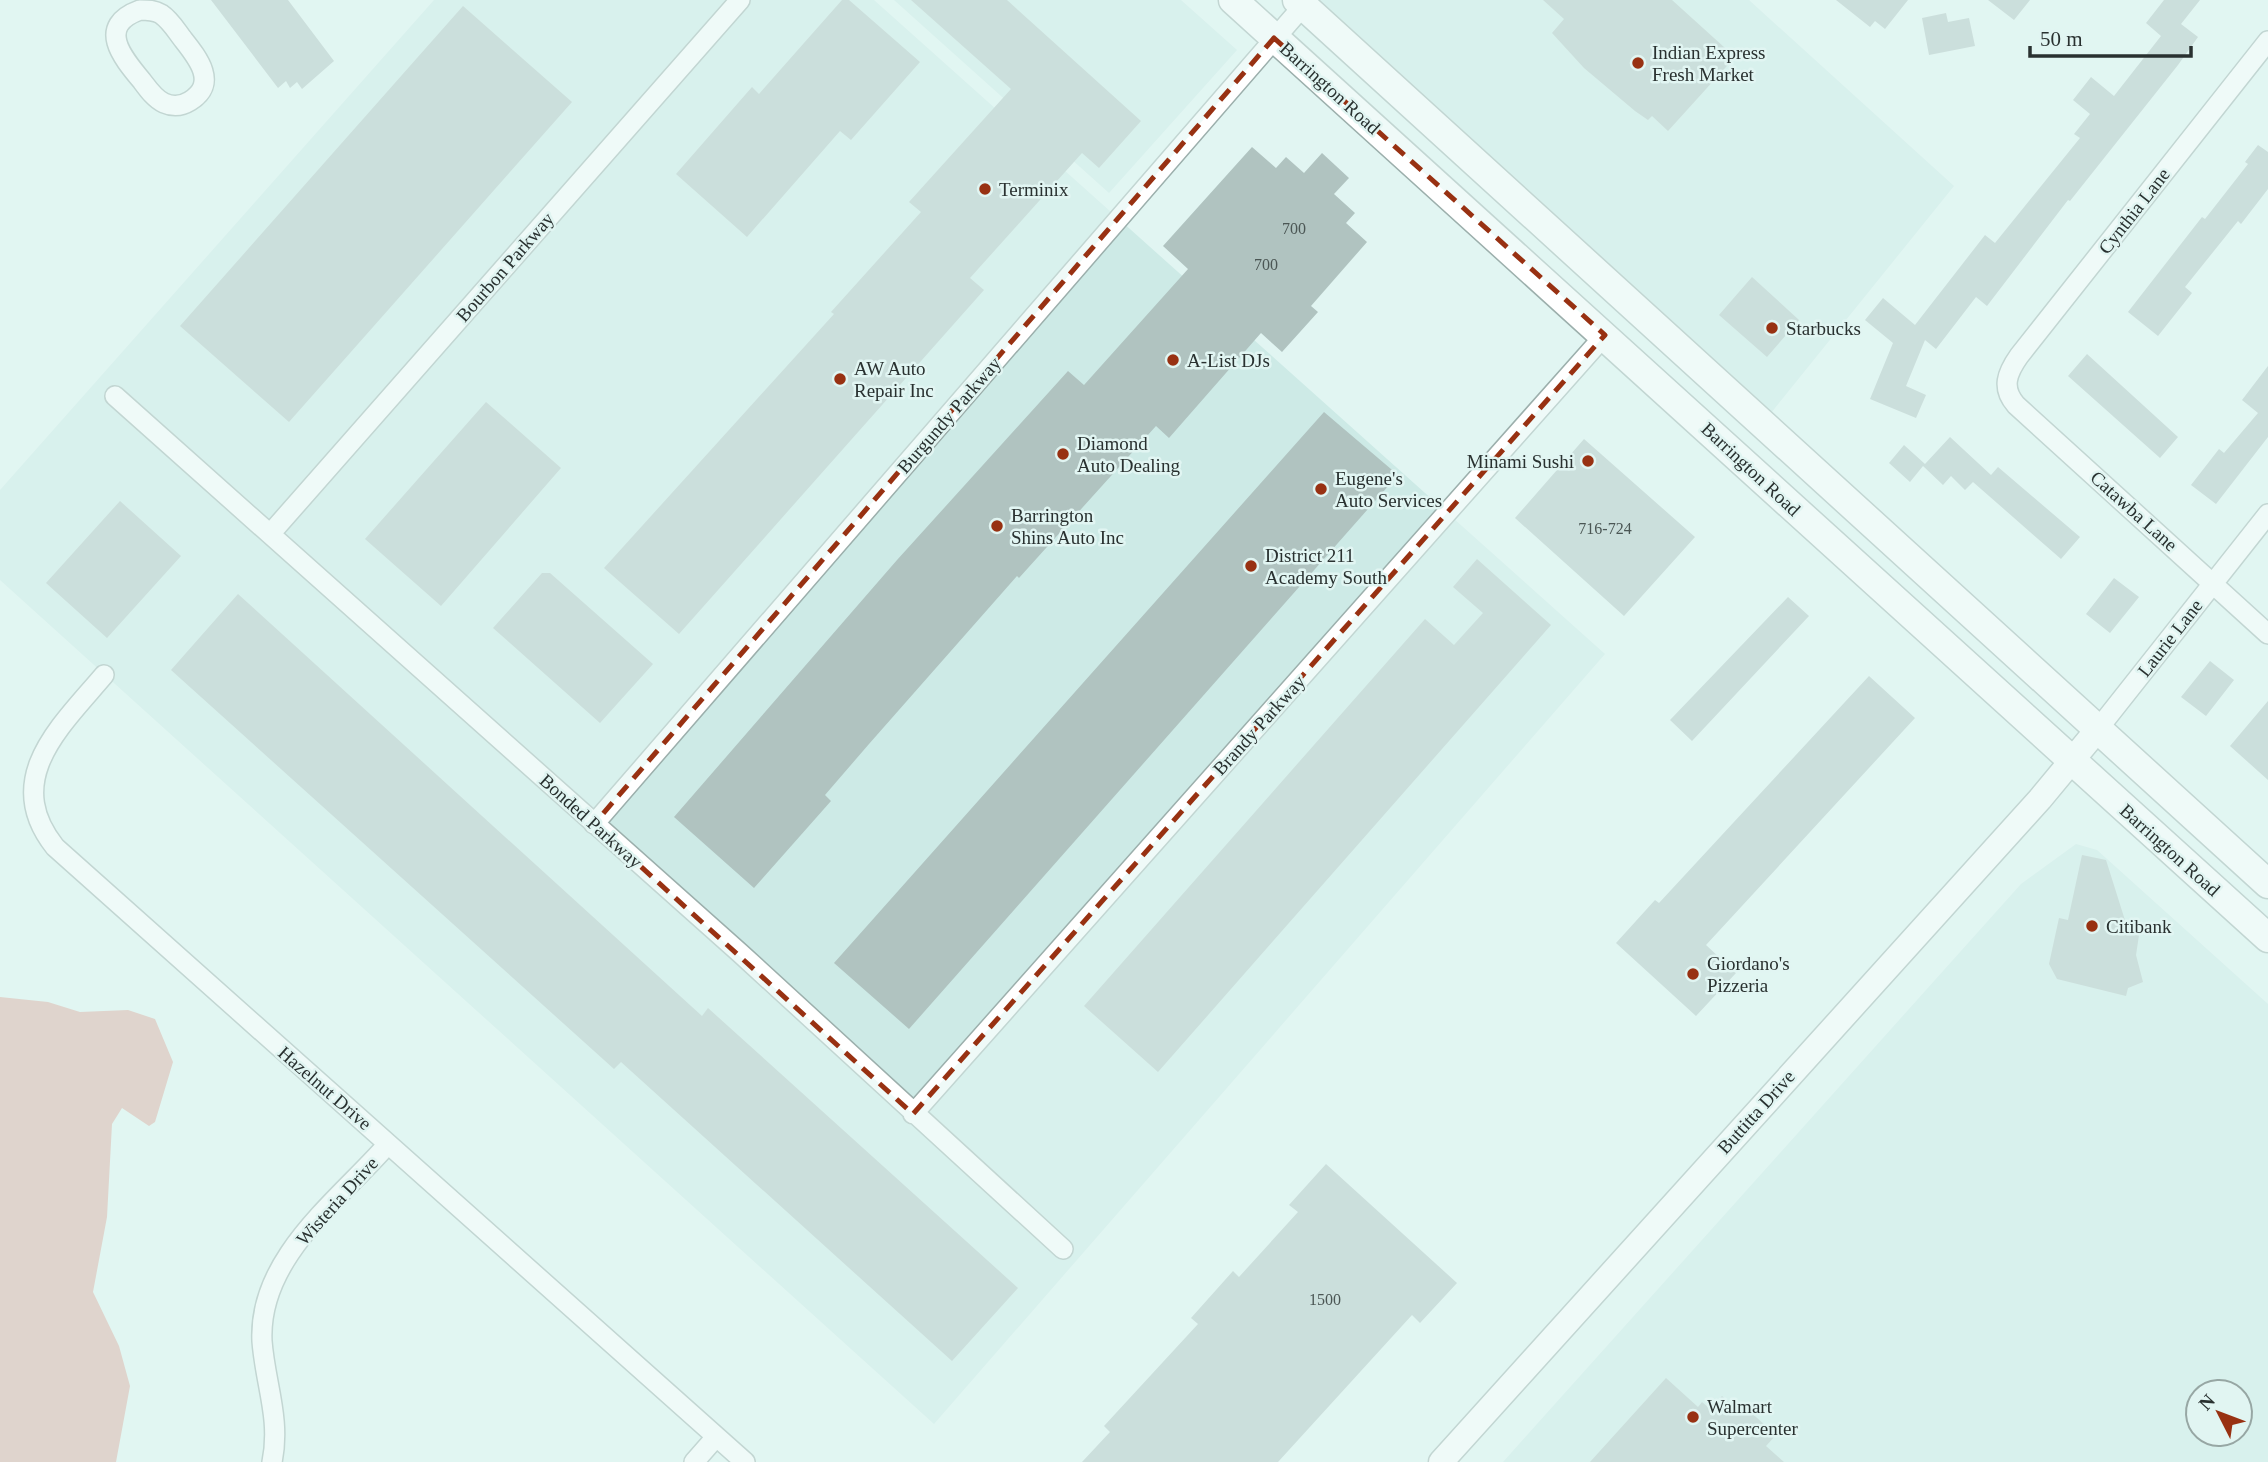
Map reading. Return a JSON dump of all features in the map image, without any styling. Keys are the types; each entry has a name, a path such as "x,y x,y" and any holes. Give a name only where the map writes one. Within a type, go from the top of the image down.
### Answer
{"main road":[{"name":"Barrington Road","path":"1233,0 2268,938"},
{"path":"1300,3 2268,884"}],"street":[{"name":"Bourbon Parkway","path":"271,533 740,0"},
{"name":"Burgundy Parkway","path":"594,824 1274,38 1300,3"},
{"path":"127,7 160,13 202,64 204,83 193,99 175,106 158,100 120,55 116,47 118,28 127,7"},
{"name":"Cynthia Lane","path":"2006,384 2007,375 2019,356 2268,41"},
{"name":"Brandy Parkway","path":"913,1114 1605,335"},
{"name":"Catawba Lane","path":"2006,384 2017,405 2268,634"},
{"name":"Bonded Parkway","path":"116,396 740,953 1063,1249"},
{"name":"Laurie Lane","path":"2071,761 2268,514"},
{"name":"Hazelnut Drive","path":"104,675 52,737 40,758 34,781 35,804 43,831 55,847 745,1462"},
{"name":"Buttitta Drive","path":"1441,1462 2071,761"},
{"name":"Wisteria Drive","path":"272,1462 275,1410 262,1328 270,1291 302,1237 388,1144"},
{"path":"695,1462 716,1437"}],"highlighted area":[{"path":"1274,38 1605,335 913,1114 594,824"}],"shaded area":[{"path":"434,0 874,0 1605,654 934,1424 0,580 0,490"},
{"path":"894,0 1181,0 1237,50 1109,193"},
{"path":"1319,0 1749,0 1954,186 1771,413"},
{"path":"2076,844 2097,850 2268,1004 2268,1462 1503,1462 2021,884"},
{"path":"0,997 48,1002 80,1012 128,1010 155,1019 173,1062 155,1122 149,1126 122,1108 112,1124 107,1217 93,1292 119,1346 130,1386 116,1462 0,1462"}],"building":[{"path":"211,0 288,0 334,61 302,89 297,82 290,88 286,81 278,88"},
{"path":"842,0 849,0 920,62 851,140 840,131 747,237 676,174 752,87 759,94"},
{"path":"911,0 1007,0 1141,121 1099,168 1082,153 970,278 984,290 679,634 604,568 834,314 831,312 921,212 909,202 1011,89"},
{"path":"1543,0 1672,0 1735,57 1668,131 1652,116 1648,120 1635,111 1584,68 1552,33 1564,19"},
{"path":"1836,0 1908,0 1885,29 1875,21 1870,27"},
{"path":"1988,0 2030,0 2014,20"},
{"path":"2164,0 2200,0 2181,24 2198,37 2178,65 2070,201 2068,200 1987,306 1976,297 1936,349 1925,340 1906,386 1926,395 1916,418 1870,399 1893,343 1865,320 1883,298 1915,325 1985,235 1995,243 2080,138 2074,134 2090,114 2073,100 2091,77 2114,96 2161,36 2146,23"},
{"path":"463,6 572,102 289,422 180,326"},
{"path":"1946,13 1948,22 1969,18 1975,46 1929,55 1922,18"},
{"path":"2258,145 2268,152 2268,189 2241,224 2238,221 2185,287 2192,293 2158,336 2128,312 2202,217 2205,219 2248,164 2245,162"},
{"path":"1252,147 1276,168 1286,157 1304,173 1322,153 1349,178 1334,194 1355,213 1346,223 1367,242 1311,306 1318,312 1282,352 1261,333 1169,438 1156,426 1019,578 1017,576 869,744 825,795 831,801 754,888 674,817 897,560 1068,371 1084,385 1188,269 1163,246"},
{"path":"1752,277 1799,320 1767,357 1719,315"},
{"path":"2087,354 2178,437 2160,458 2068,376"},
{"path":"2268,366 2268,437 2216,504 2191,485 2219,449 2224,453 2258,413 2242,400"},
{"path":"486,402 561,468 441,606 365,539"},
{"path":"1324,412 1398,475 909,1029 834,963"},
{"path":"1950,437 1991,475 1998,467 2080,537 2061,559 1973,482 1965,490 1951,476 1943,485 1923,466 1910,482 1889,463 1904,445 1925,464"},
{"path":"1584,439 1695,537 1624,616 1515,518"},
{"path":"120,501 181,556 107,638 46,583"},
{"path":"1477,559 1551,625 1158,1072 1084,1006 1425,619 1454,645 1483,613 1453,587"},
{"path":"542,573 550,573 653,664 600,723 493,628"},
{"path":"2114,578 2139,597 2110,633 2086,614"},
{"path":"238,594 702,1016 708,1008 1018,1288 952,1361 621,1062 614,1069 171,670"},
{"path":"1788,597 1809,616 1692,741 1670,720"},
{"path":"2210,661 2234,680 2206,716 2181,697"},
{"path":"1869,676 1915,718 1706,945 1736,973 1696,1016 1616,943 1655,900 1659,903"},
{"path":"2268,701 2268,780 2230,746"},
{"name":"Citibank","path":"2082,855 2106,860 2129,933 2139,935 2136,955 2143,982 2128,988 2126,996 2057,979 2049,964 2059,918 2068,920"},
{"path":"1326,1164 1457,1283 1420,1323 1412,1315 1278,1462 1082,1462 1110,1432 1104,1426 1198,1324 1191,1318 1233,1271 1239,1277 1298,1212 1289,1205"},
{"name":"Walmart Supercenter","path":"1666,1378 1698,1407 1702,1402 1710,1409 1722,1396 1741,1413 1746,1408 1776,1435 1766,1446 1784,1462 1590,1462"}],"place":[{"name":"Indian Express Fresh Market","path":"1638,63"},
{"name":"Terminix","path":"985,189"},
{"name":"Starbucks","path":"1772,328"},
{"name":"A-List DJs","path":"1173,360"},
{"name":"AW Auto Repair Inc","path":"840,379"},
{"name":"Diamond Auto Dealing","path":"1063,454"},
{"name":"Minami Sushi","path":"1588,461"},
{"name":"Eugene's Auto Services","path":"1321,489"},
{"name":"Barrington Shins Auto Inc","path":"997,526"},
{"name":"District 211 Academy South","path":"1251,566"},
{"name":"Citibank","path":"2092,926"},
{"name":"Giordano's Pizzeria","path":"1693,974"},
{"name":"Walmart Supercenter","path":"1693,1417"}]}
